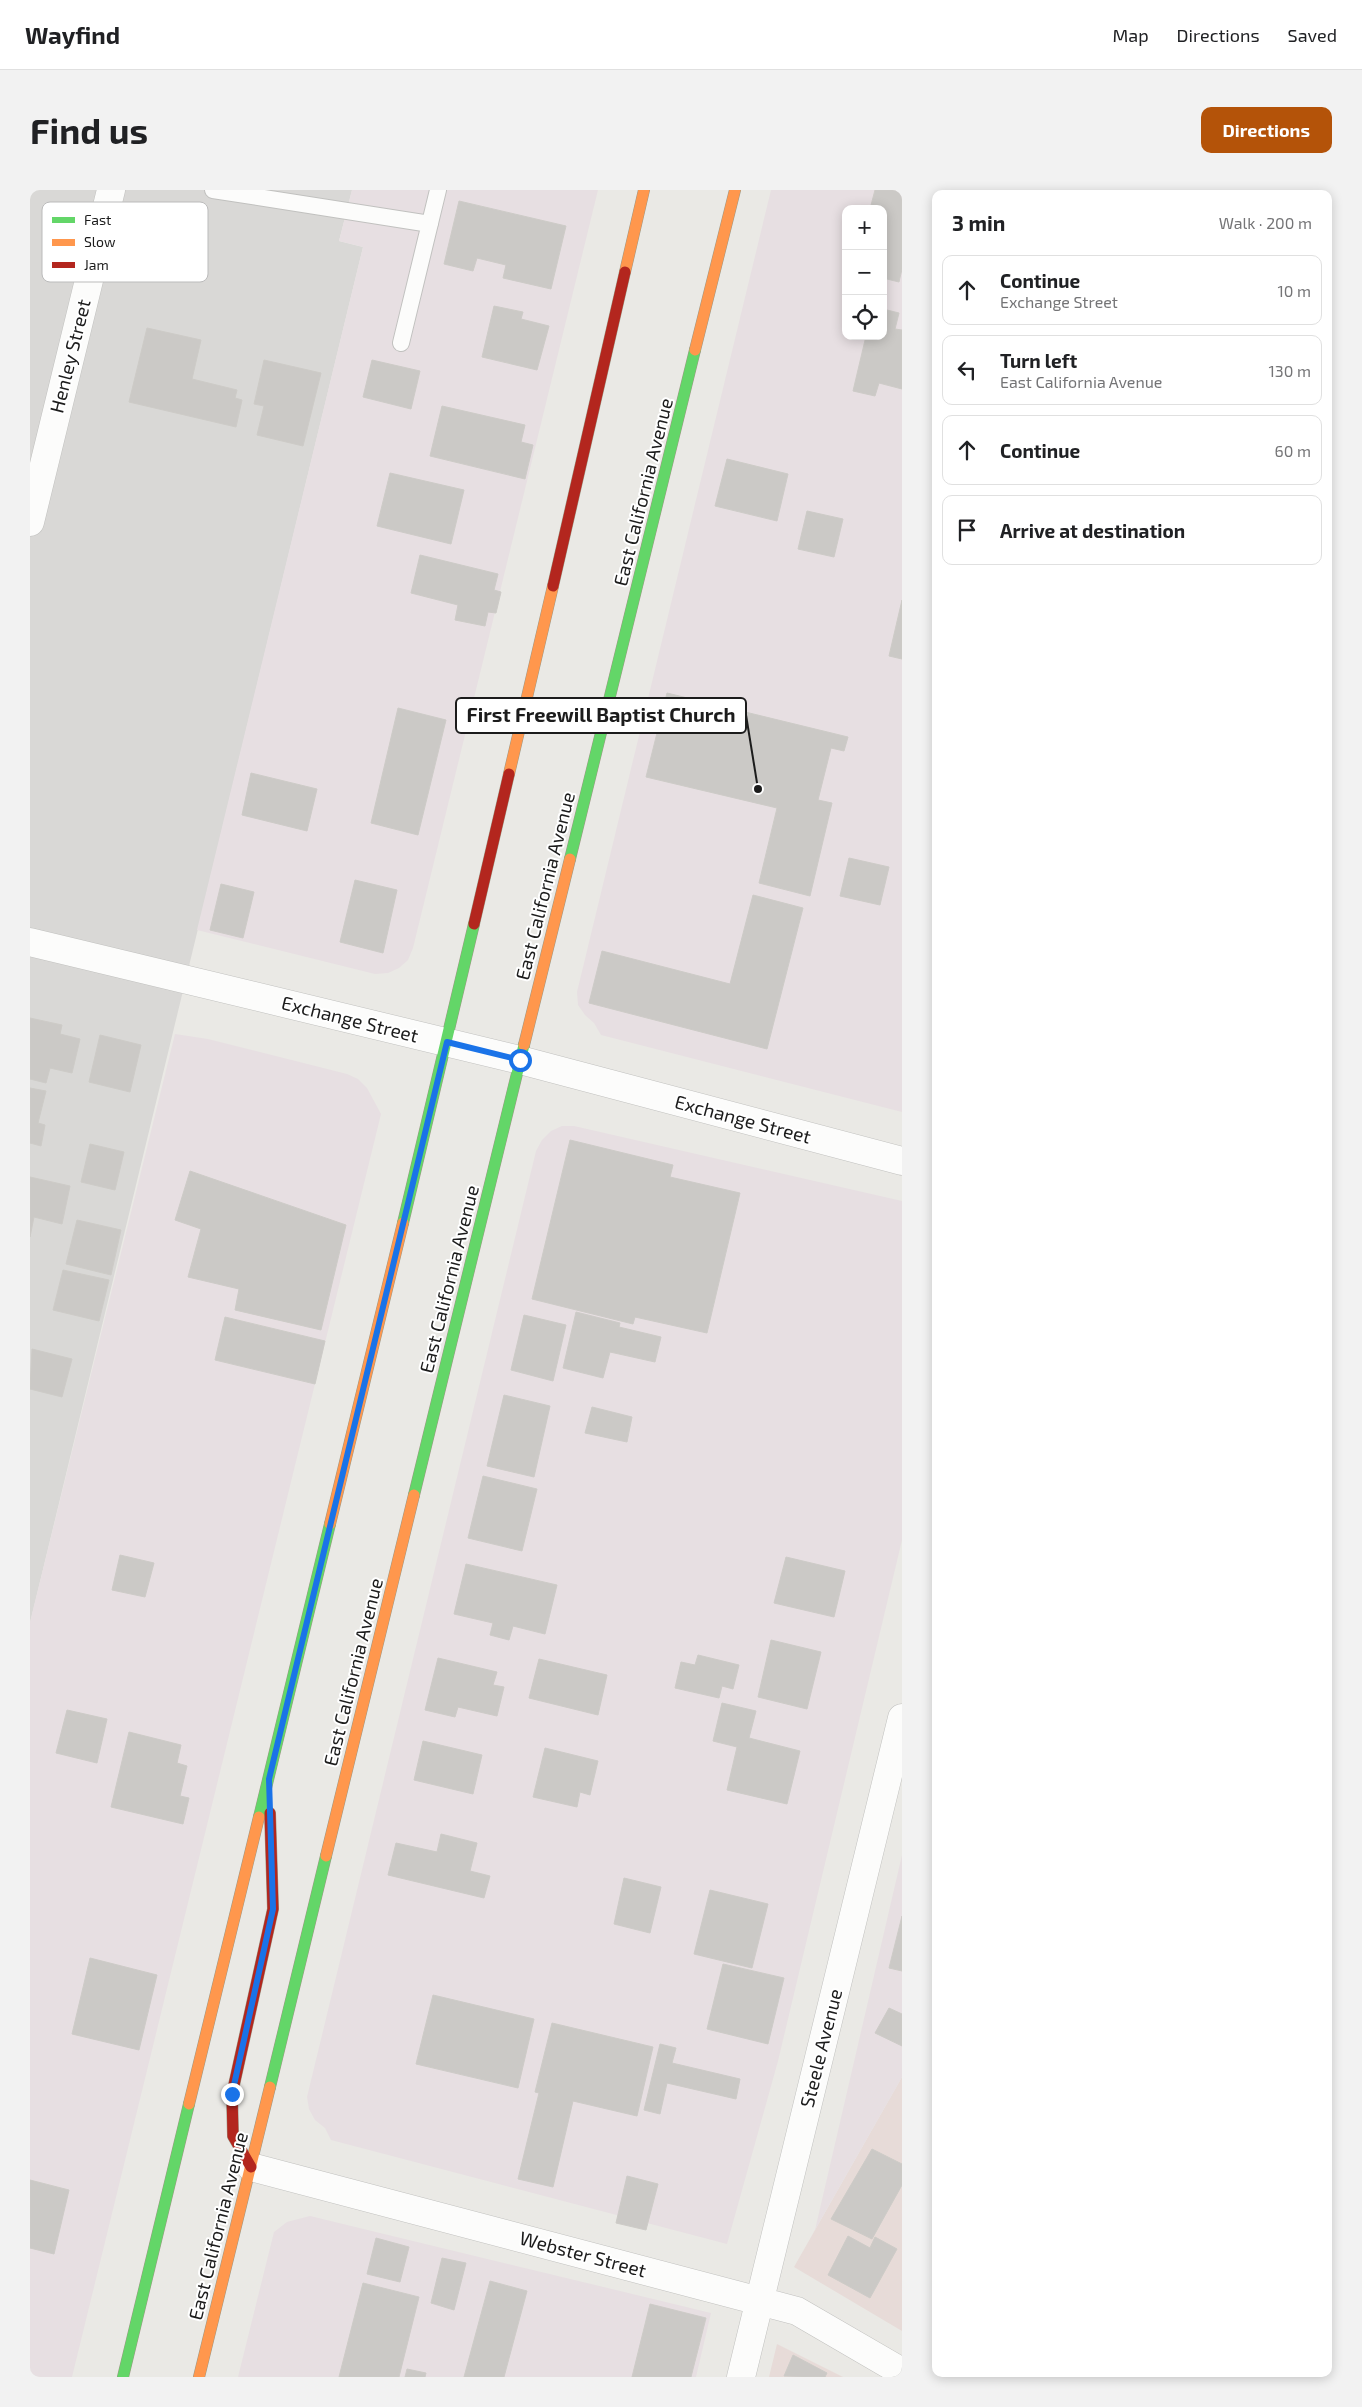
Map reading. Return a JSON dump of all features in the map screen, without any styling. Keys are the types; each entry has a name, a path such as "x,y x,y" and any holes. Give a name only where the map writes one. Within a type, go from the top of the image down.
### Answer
{"main road":[{"path":"123,2377 447,1042 644,190"},
{"name":"East California Avenue","path":"199,2377 520,1060 736,190"},
{"path":"251,2166 233,2136 232,2094 273,1909 269,1779"}],"street":[{"name":"Henley Street","path":"30,522 89,282"},
{"name":"Exchange Street","path":"30,942 520,1060 902,1161"},
{"name":"Steele Avenue","path":"741,2377 902,1718"},
{"name":"Webster Street","path":"251,2166 797,2311 902,2372"}],"lane":[{"path":"213,190 430,224"},
{"path":"401,342 438,190"}],"shaded area":[{"path":"30,190 352,190 339,241 363,247 30,1623"},
{"path":"352,190 598,190 413,948 408,960 399,968 388,973 375,974 197,930 363,247 339,241"},
{"path":"771,190 902,190 902,1112 601,1035 594,1023 578,1005 577,992"},
{"path":"175,1034 208,1039 347,1074 358,1079 367,1088 381,1114 72,2377 30,2377 30,1622"},
{"path":"562,1126 574,1126 902,1201 902,1540 778,2061 727,2244 331,2140 325,2128 315,2120 309,2109 307,2097 536,1151 542,1140 551,1131"},
{"path":"902,1855 902,2077 815,2230"},
{"path":"902,2077 902,2331 794,2267"},
{"path":"310,2216 711,2313 696,2377 238,2377 274,2232 287,2222"},
{"path":"777,2344 843,2377 769,2377"}],"building":[{"path":"875,190 902,190 902,269 899,282 887,279 887,205 871,205"},
{"path":"459,201 566,226 551,289 503,278 506,265 477,258 473,271 444,264"},
{"path":"494,306 523,312 521,319 549,326 537,370 482,357"},
{"path":"887,310 899,313 895,329 902,330 902,389 879,383 875,396 853,391 865,340 887,340"},
{"path":"147,328 201,340 192,379 237,390 235,398 242,400 236,427 129,402"},
{"path":"264,360 321,373 303,446 257,435 264,406 254,404"},
{"path":"372,360 420,371 411,409 363,397"},
{"path":"442,406 525,425 521,442 533,445 525,479 430,456"},
{"path":"727,459 788,474 777,521 715,506"},
{"path":"390,473 464,490 451,544 377,526"},
{"path":"807,511 843,519 834,557 798,549"},
{"path":"420,555 498,574 494,590 501,592 496,613 488,612 485,626 455,620 458,605 411,593"},
{"path":"902,600 902,659 889,656"},
{"path":"667,693 848,737 844,751 831,748 818,800 832,803 810,896 759,883 777,808 646,777"},
{"path":"398,708 446,720 418,835 371,823"},
{"path":"251,773 317,789 307,831 242,815"},
{"path":"849,858 889,867 880,905 840,896"},
{"path":"355,880 397,890 383,953 340,942"},
{"path":"221,884 254,892 243,938 210,930"},
{"path":"753,895 803,908 767,1049 589,1003 602,951 730,984"},
{"path":"30,1018 62,1025 60,1034 80,1039 72,1073 50,1068 46,1083 30,1079"},
{"path":"100,1035 141,1045 130,1092 89,1082"},
{"path":"30,1088 46,1091 38,1123 45,1125 41,1146 30,1143"},
{"path":"570,1140 673,1165 670,1177 740,1193 707,1333 635,1317 633,1324 532,1299"},
{"path":"90,1144 124,1152 115,1190 81,1182"},
{"path":"190,1171 346,1225 321,1330 235,1310 239,1289 188,1277 201,1229 175,1220"},
{"path":"30,1177 70,1186 62,1224 34,1217 30,1237"},
{"path":"77,1220 121,1230 111,1275 66,1264"},
{"path":"63,1270 109,1280 99,1321 53,1310"},
{"path":"576,1312 620,1323 619,1327 661,1337 655,1362 610,1352 603,1378 563,1368"},
{"path":"524,1315 566,1325 553,1381 511,1370"},
{"path":"225,1317 325,1341 315,1384 215,1360"},
{"path":"32,1349 72,1359 62,1397 30,1389"},
{"path":"504,1395 550,1406 534,1477 487,1466"},
{"path":"592,1407 632,1417 627,1442 585,1433"},
{"path":"483,1476 537,1489 522,1551 468,1538"},
{"path":"120,1555 154,1563 145,1597 112,1590"},
{"path":"786,1557 845,1571 834,1617 774,1603"},
{"path":"466,1564 557,1585 545,1634 513,1626 509,1640 490,1635 493,1623 454,1614"},
{"path":"771,1640 821,1652 807,1709 758,1697"},
{"path":"698,1655 739,1665 733,1689 722,1686 719,1698 675,1688 681,1662 695,1665"},
{"path":"438,1658 497,1672 493,1685 504,1687 497,1716 458,1707 455,1717 425,1710"},
{"path":"539,1659 607,1675 598,1715 529,1698"},
{"path":"722,1703 756,1711 749,1738 800,1751 787,1804 727,1790 737,1747 713,1741"},
{"path":"67,1710 107,1719 97,1763 56,1753"},
{"path":"129,1732 181,1745 177,1763 187,1766 180,1796 189,1798 183,1824 111,1807"},
{"path":"423,1741 482,1755 473,1794 414,1780"},
{"path":"545,1748 598,1761 590,1795 580,1792 577,1807 533,1797"},
{"path":"441,1834 477,1843 470,1871 490,1876 484,1898 388,1875 396,1843 437,1852"},
{"path":"624,1878 661,1887 650,1933 614,1924"},
{"path":"710,1890 768,1904 752,1968 694,1954"},
{"path":"902,1916 902,1971 889,1968"},
{"path":"90,1958 157,1975 139,2050 72,2034"},
{"path":"723,1964 784,1978 768,2044 707,2029"},
{"path":"433,1995 534,2019 518,2088 416,2064"},
{"path":"889,2008 902,2014 902,2046 875,2033"},
{"path":"552,2023 653,2047 637,2116 573,2101 553,2187 518,2179 539,2093 535,2092"},
{"path":"660,2044 676,2048 672,2063 740,2079 736,2099 667,2083 660,2114 644,2110"},
{"path":"872,2149 902,2164 902,2185 872,2239 831,2219"},
{"path":"627,2176 658,2184 646,2230 616,2223"},
{"path":"30,2180 69,2190 54,2254 30,2248"},
{"path":"848,2236 870,2248 875,2237 897,2249 870,2298 828,2275"},
{"path":"376,2238 409,2247 400,2282 367,2274"},
{"path":"442,2258 466,2263 454,2310 431,2303"},
{"path":"490,2281 527,2291 504,2377 464,2377"},
{"path":"363,2283 419,2297 399,2377 339,2377"},
{"path":"650,2304 706,2318 691,2377 632,2377"},
{"path":"793,2355 827,2373 825,2377 784,2376"},
{"path":"407,2369 426,2373 425,2377 405,2377"}],"traffic: fast":[{"path":"570,859 695,350"},
{"path":"403,1223 474,924"},
{"path":"414,1495 524,1045"},
{"path":"259,1817 330,1524"},
{"path":"270,2087 326,1856"},
{"path":"123,2377 189,2104"}],"traffic: slow":[{"path":"625,272 644,190"},
{"path":"695,350 735,190"},
{"path":"509,774 553,586"},
{"path":"524,1045 570,859"},
{"path":"330,1524 403,1223"},
{"path":"326,1856 414,1495"},
{"path":"189,2104 259,1817"},
{"path":"199,2377 270,2087"}],"traffic: jam":[{"path":"553,586 625,272"},
{"path":"474,924 509,774"},
{"path":"251,2167 233,2136 232,2094 273,1909 270,1813"}],"place":[{"name":"First Freewill Baptist Church","path":"758,789"}],"route":[{"path":"232,2094 273,1909 269,1779 447,1042 520,1060"}]}
